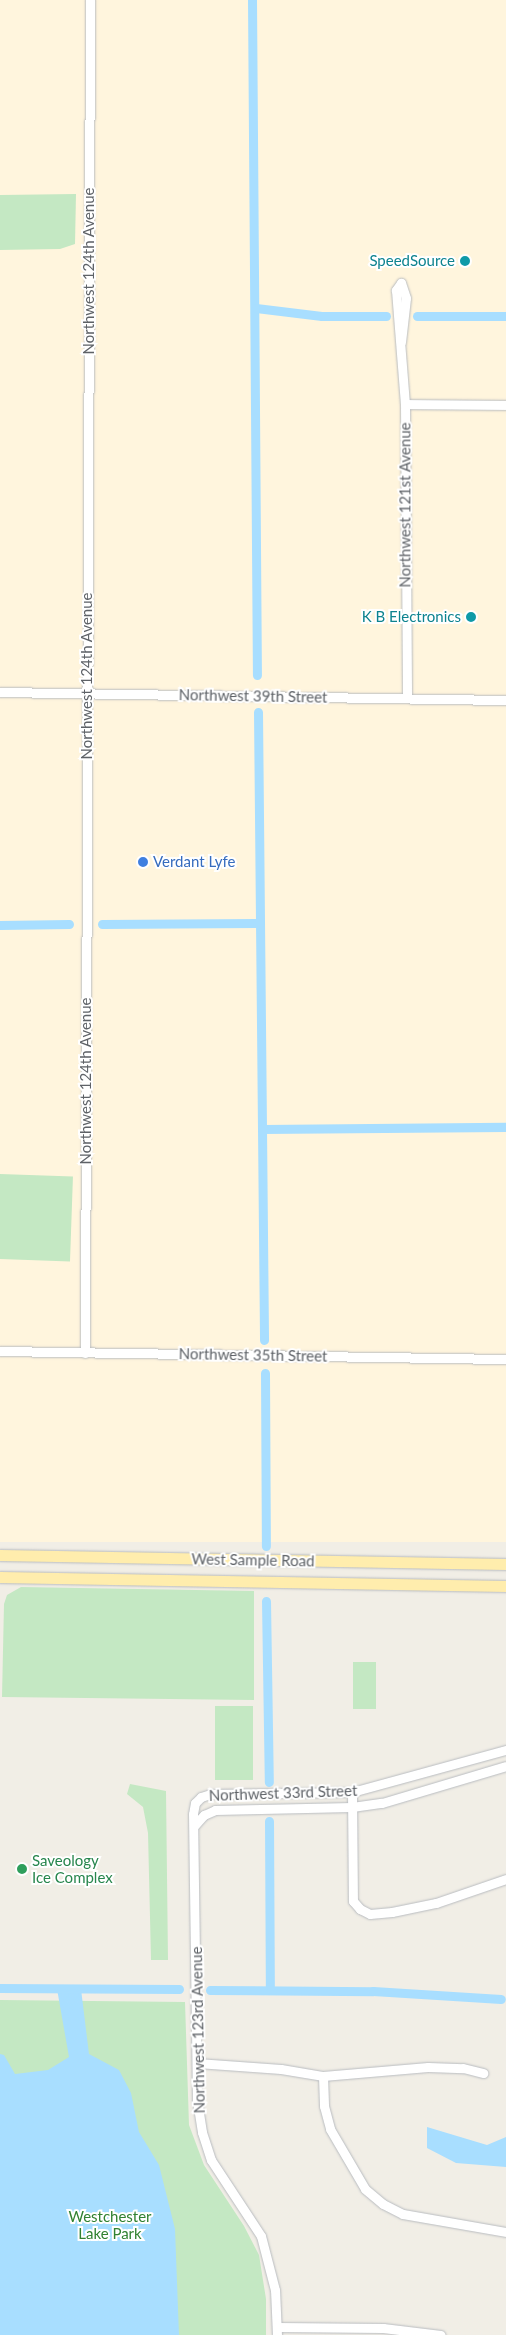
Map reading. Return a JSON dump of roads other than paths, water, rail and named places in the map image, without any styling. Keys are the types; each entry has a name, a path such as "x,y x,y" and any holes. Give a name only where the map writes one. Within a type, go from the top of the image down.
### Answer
{"main road":[{"name":"West Sample Road","path":"0,1555 506,1564"},
{"name":"West Sample Road","path":"0,1578 506,1586"}],"street":[{"name":"Northwest 124th Avenue","path":"86,1353 90,0"},
{"name":"Northwest 121st Avenue","path":"401,342 404,338 406,298 401,283 396,290 405,404 407,698"},
{"path":"405,404 506,405"},
{"name":"Northwest 39th Street","path":"0,692 506,700"},
{"name":"Northwest 35th Street","path":"0,1351 506,1359"},
{"name":"Northwest 33rd Street","path":"194,1826 195,1803 201,1797 210,1794 352,1792 506,1750"},
{"name":"Northwest 33rd Street","path":"194,1826 204,1815 215,1810 352,1807 407,1797 487,1769 506,1766"},
{"path":"352,1792 353,1901 360,1909 370,1914 392,1912 436,1903 506,1879"},
{"name":"Northwest 123rd Avenue","path":"194,1826 197,2100 202,2132 211,2160 261,2236 275,2290 277,2331"},
{"path":"197,2063 273,2068 323,2076 428,2067 463,2068 483,2073"},
{"path":"323,2076 324,2106 330,2129 365,2189 383,2204 403,2214 506,2232"},
{"path":"277,2331 383,2328 441,2335"}],"water":[{"name":"Westchester Lake Park","path":"57,1989 81,1989 89,2054 119,2070 131,2093 139,2132 159,2165 175,2229 179,2335 0,2335 0,2054 4,2055 15,2074 48,2070 69,2057"},
{"path":"427,2127 487,2145 506,2137 506,2167 456,2163 427,2148"}],"waterway":[{"path":"252,0 257,675"},
{"path":"256,308 322,316 386,316"},
{"path":"417,316 506,316"},
{"path":"258,712 264,1340"},
{"path":"102,924 260,923"},
{"path":"0,925 69,924"},
{"path":"262,1129 506,1127"},
{"path":"265,1373 266,1546"},
{"path":"266,1601 269,1782"},
{"path":"269,1821 270,1990"},
{"path":"0,1988 179,1989"},
{"path":"210,1990 373,1991 501,1999"}],"place":[{"name":"SpeedSource","path":"465,261"},
{"name":"K B Electronics","path":"471,617"},
{"name":"Verdant Lyfe","path":"143,862"},
{"name":"Saveology Ice Complex","path":"22,1869"}]}
